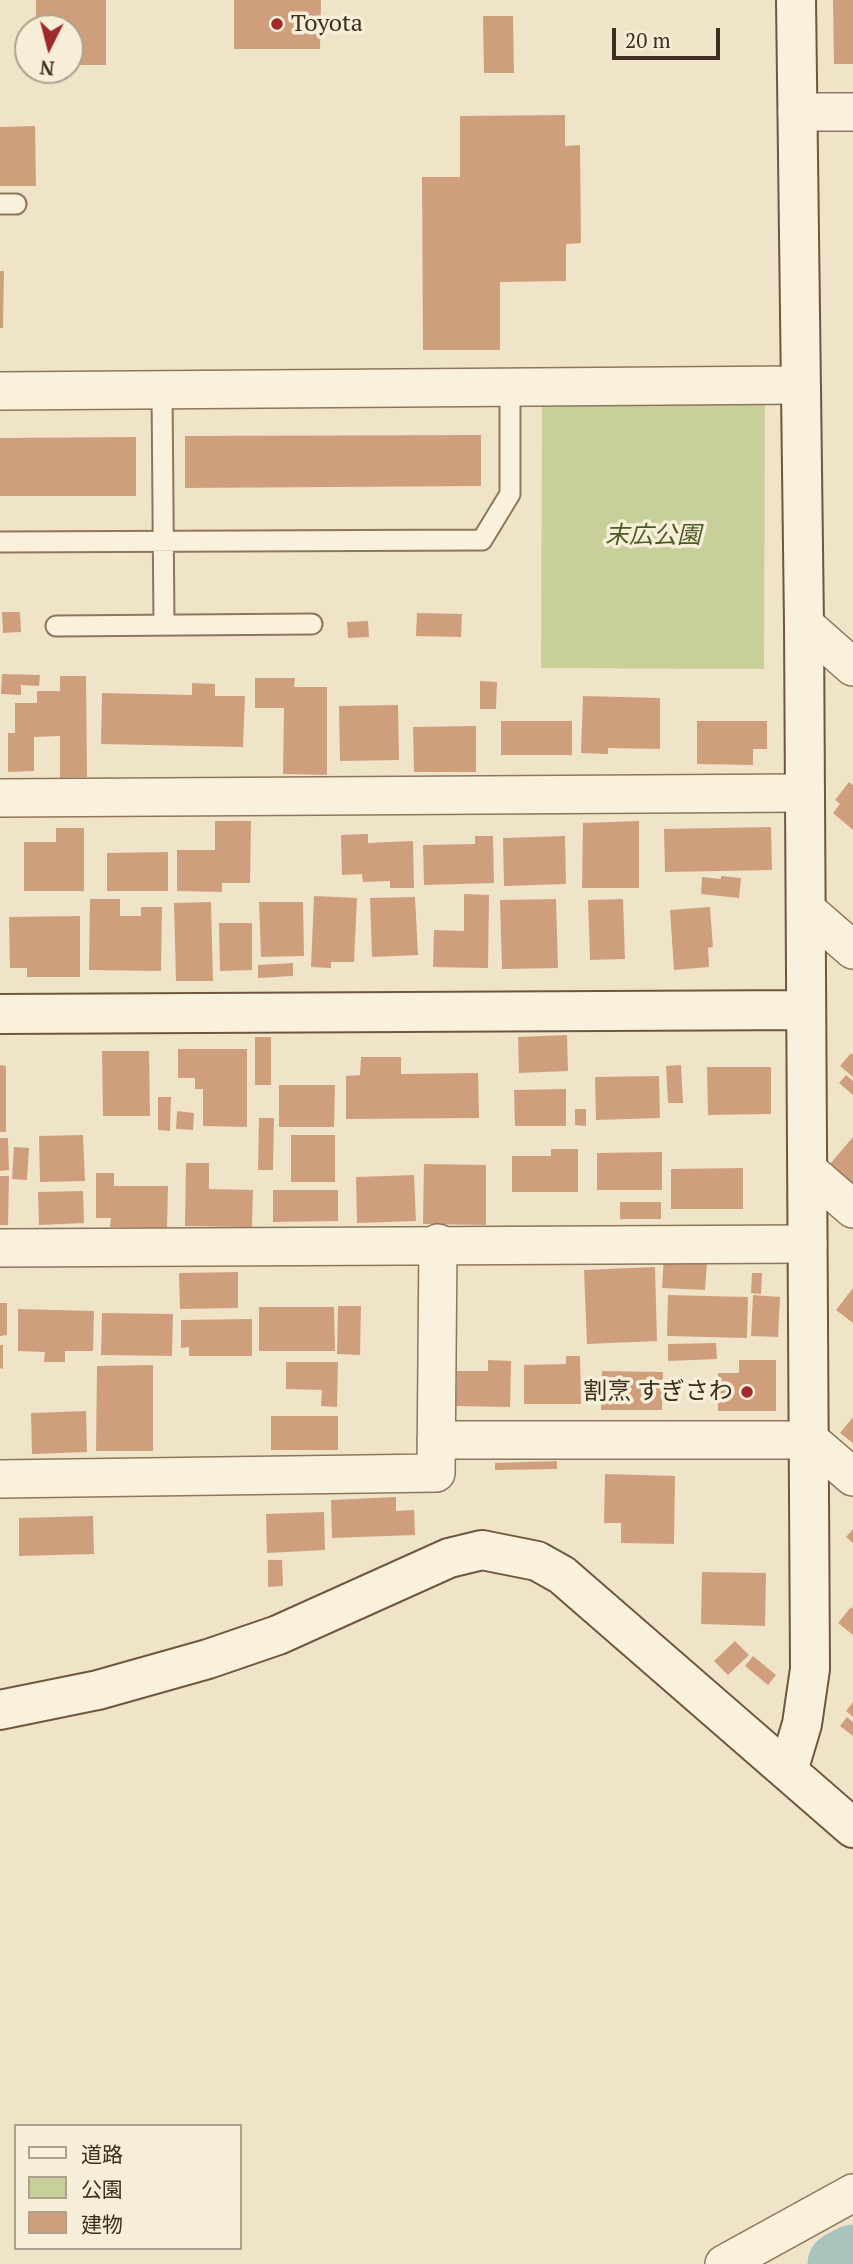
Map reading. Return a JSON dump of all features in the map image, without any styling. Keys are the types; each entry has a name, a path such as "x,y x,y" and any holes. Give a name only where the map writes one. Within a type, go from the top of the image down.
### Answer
{"street":[{"path":"788,1772 802,1724 810,1669 807,910 796,0"},
{"path":"797,112 853,112"},
{"path":"0,391 800,386"},
{"path":"804,624 853,667"},
{"path":"0,798 805,793"},
{"path":"807,910 853,950"},
{"path":"0,1014 806,1010"},
{"path":"807,1169 853,1209"},
{"path":"0,1248 438,1243 808,1244"},
{"path":"0,1479 436,1473 438,1243"},
{"path":"436,1440 810,1440 853,1478"},
{"path":"0,1710 97,1690 208,1659 278,1634 449,1558 482,1550 537,1561 562,1575 853,1828"},
{"path":"724,2264 853,2193"}],"lane":[{"path":"0,542 482,540 510,494 510,387"},
{"path":"162,390 164,625"},
{"path":"56,626 312,624"}],"green space":[{"name":"末広公園","path":"542,403 765,404 764,669 541,668"}],"building":[{"path":"36,0 106,0 106,65 84,65 84,14 36,14"},
{"name":"Toyota","path":"234,0 321,0 320,49 234,49"},
{"path":"833,0 853,0 853,64 834,64"},
{"path":"483,16 513,16 514,73 484,73"},
{"path":"565,115 565,146 580,145 581,243 566,244 566,281 500,282 500,350 423,350 422,177 460,177 460,116"},
{"path":"35,126 36,186 0,186 0,127"},
{"path":"0,271 4,271 3,328 0,328"},
{"path":"481,435 481,486 185,488 185,436"},
{"path":"136,437 136,496 0,496 0,438"},
{"path":"2,612 20,612 21,632 3,633"},
{"path":"417,613 462,614 461,637 416,636"},
{"path":"368,621 369,637 348,638 347,622"},
{"path":"2,674 40,675 39,686 21,685 21,695 1,694"},
{"path":"60,676 86,676 87,777 60,778 60,736 34,737 34,771 8,772 8,733 15,733 15,703 37,703 37,691 60,691"},
{"path":"255,678 295,678 294,687 327,687 327,775 283,774 284,708 255,708"},
{"path":"480,681 497,682 496,709 480,709"},
{"path":"192,683 215,684 215,696 245,696 243,747 101,744 102,693 192,695"},
{"path":"583,696 660,698 660,749 608,748 608,754 581,753"},
{"path":"398,705 399,760 340,761 339,706"},
{"path":"501,721 572,721 572,755 501,755"},
{"path":"697,721 767,721 767,749 753,749 753,765 697,764"},
{"path":"476,726 476,772 414,772 413,727"},
{"path":"849,782 853,785 853,830 833,813 840,804 835,800"},
{"path":"215,821 251,821 250,883 222,883 222,892 177,891 177,850 215,850"},
{"path":"639,821 639,888 582,888 583,823"},
{"path":"771,827 772,870 665,872 664,829"},
{"path":"56,828 84,828 84,891 24,891 24,842 56,842"},
{"path":"368,834 368,843 413,841 414,888 390,888 390,881 363,882 362,874 342,875 341,835"},
{"path":"475,836 493,836 494,883 424,885 423,845 475,844"},
{"path":"565,836 566,884 504,886 503,838"},
{"path":"168,852 168,891 107,891 107,853"},
{"path":"721,876 741,878 739,898 701,894 702,877 721,879"},
{"path":"464,894 489,895 488,968 433,967 434,930 464,931"},
{"path":"314,896 357,898 354,962 331,962 331,968 311,967"},
{"path":"415,897 418,955 372,957 370,898"},
{"path":"90,899 120,899 120,916 141,916 141,907 162,907 161,971 89,970"},
{"path":"556,899 558,968 502,969 500,900"},
{"path":"623,899 625,959 590,960 588,900"},
{"path":"211,902 213,981 176,981 174,903"},
{"path":"259,902 303,902 304,956 261,957"},
{"path":"710,907 713,947 708,948 709,967 674,970 670,910"},
{"path":"80,916 80,977 27,977 27,968 10,968 9,917"},
{"path":"219,923 252,923 252,970 220,971"},
{"path":"293,963 293,976 258,978 258,965"},
{"path":"567,1035 568,1071 519,1073 518,1037"},
{"path":"255,1037 271,1037 271,1085 255,1085"},
{"path":"178,1049 247,1049 247,1127 203,1126 203,1089 195,1089 195,1078 178,1078"},
{"path":"102,1051 149,1051 150,1116 103,1116"},
{"path":"851,1053 853,1055 853,1077 840,1066"},
{"path":"361,1057 401,1057 401,1074 478,1073 479,1118 346,1119 346,1076 360,1075"},
{"path":"0,1065 6,1066 6,1132 0,1132"},
{"path":"681,1065 683,1103 668,1103 666,1066"},
{"path":"707,1067 771,1067 771,1114 708,1115"},
{"path":"846,1075 853,1081 853,1095 839,1083"},
{"path":"659,1076 660,1118 596,1120 595,1077"},
{"path":"279,1085 335,1085 334,1127 279,1127"},
{"path":"566,1089 566,1126 515,1126 514,1090"},
{"path":"158,1097 171,1097 170,1131 158,1130"},
{"path":"575,1109 586,1109 586,1126 575,1125"},
{"path":"177,1111 194,1113 193,1130 176,1129"},
{"path":"259,1118 274,1118 273,1170 258,1170"},
{"path":"83,1135 85,1181 40,1182 39,1136"},
{"path":"291,1135 335,1135 335,1182 291,1182"},
{"path":"853,1137 853,1183 830,1164"},
{"path":"0,1138 8,1138 9,1170 0,1171"},
{"path":"14,1147 29,1148 27,1180 12,1179"},
{"path":"551,1149 578,1149 578,1192 512,1192 512,1156 551,1156"},
{"path":"662,1152 662,1190 597,1190 597,1153"},
{"path":"186,1163 209,1163 209,1189 253,1190 252,1227 185,1226"},
{"path":"424,1164 486,1165 486,1225 423,1224"},
{"path":"743,1168 743,1209 671,1209 671,1169"},
{"path":"96,1173 114,1173 114,1186 168,1186 167,1228 110,1227 111,1218 96,1218"},
{"path":"414,1175 416,1221 357,1223 356,1177"},
{"path":"0,1176 9,1176 8,1225 0,1225"},
{"path":"273,1190 338,1190 338,1221 273,1222"},
{"path":"83,1191 84,1223 39,1225 38,1192"},
{"path":"620,1202 661,1202 661,1219 620,1219"},
{"path":"664,1256 707,1263 705,1290 662,1288"},
{"path":"655,1267 657,1341 587,1344 584,1270"},
{"path":"238,1272 238,1308 180,1309 179,1273"},
{"path":"752,1273 762,1273 761,1294 751,1293"},
{"path":"853,1288 853,1323 836,1310"},
{"path":"668,1295 748,1297 747,1338 667,1336"},
{"path":"753,1295 780,1297 778,1337 751,1336"},
{"path":"0,1303 7,1303 7,1335 0,1336"},
{"path":"338,1306 361,1306 360,1355 337,1354"},
{"path":"259,1307 334,1307 335,1351 259,1351"},
{"path":"18,1309 94,1311 93,1351 65,1351 65,1362 44,1362 45,1352 18,1351"},
{"path":"102,1313 173,1314 172,1356 101,1355"},
{"path":"252,1319 252,1356 189,1356 189,1347 181,1348 181,1320"},
{"path":"716,1343 717,1359 668,1361 668,1344"},
{"path":"0,1345 3,1345 3,1369 0,1368"},
{"path":"566,1356 580,1356 581,1404 524,1404 524,1365 566,1364"},
{"path":"488,1360 511,1361 510,1407 456,1406 457,1371 488,1371"},
{"name":"割烹 すぎさわ","path":"739,1360 776,1360 776,1411 718,1411 718,1373 739,1373"},
{"path":"286,1362 338,1362 337,1407 321,1406 322,1390 286,1389"},
{"path":"153,1365 153,1451 96,1451 97,1366"},
{"path":"602,1371 663,1372 662,1410 601,1410"},
{"path":"86,1411 87,1452 32,1454 31,1413"},
{"path":"271,1416 338,1416 338,1450 271,1450"},
{"path":"853,1417 853,1443 840,1433"},
{"path":"557,1461 557,1469 495,1470 495,1463"},
{"path":"605,1474 675,1476 674,1544 621,1543 621,1523 604,1523"},
{"path":"396,1497 396,1511 414,1510 415,1535 332,1538 331,1500"},
{"path":"324,1512 325,1550 267,1553 266,1514"},
{"path":"93,1516 94,1554 19,1556 19,1518"},
{"path":"853,1529 853,1543 846,1537"},
{"path":"268,1560 282,1560 283,1586 268,1587"},
{"path":"702,1572 766,1573 765,1626 701,1624"},
{"path":"851,1607 853,1609 853,1635 838,1623"},
{"path":"735,1641 749,1655 728,1675 714,1661"},
{"path":"753,1656 776,1675 768,1685 745,1666"},
{"path":"853,1702 853,1717 846,1711"},
{"path":"847,1717 853,1722 853,1736 840,1726"}],"waterway":[{"path":"840,2264 853,2257"}],"place":[{"name":"Toyota","path":"277,24"},
{"name":"割烹 すぎさわ","path":"747,1392"}]}
